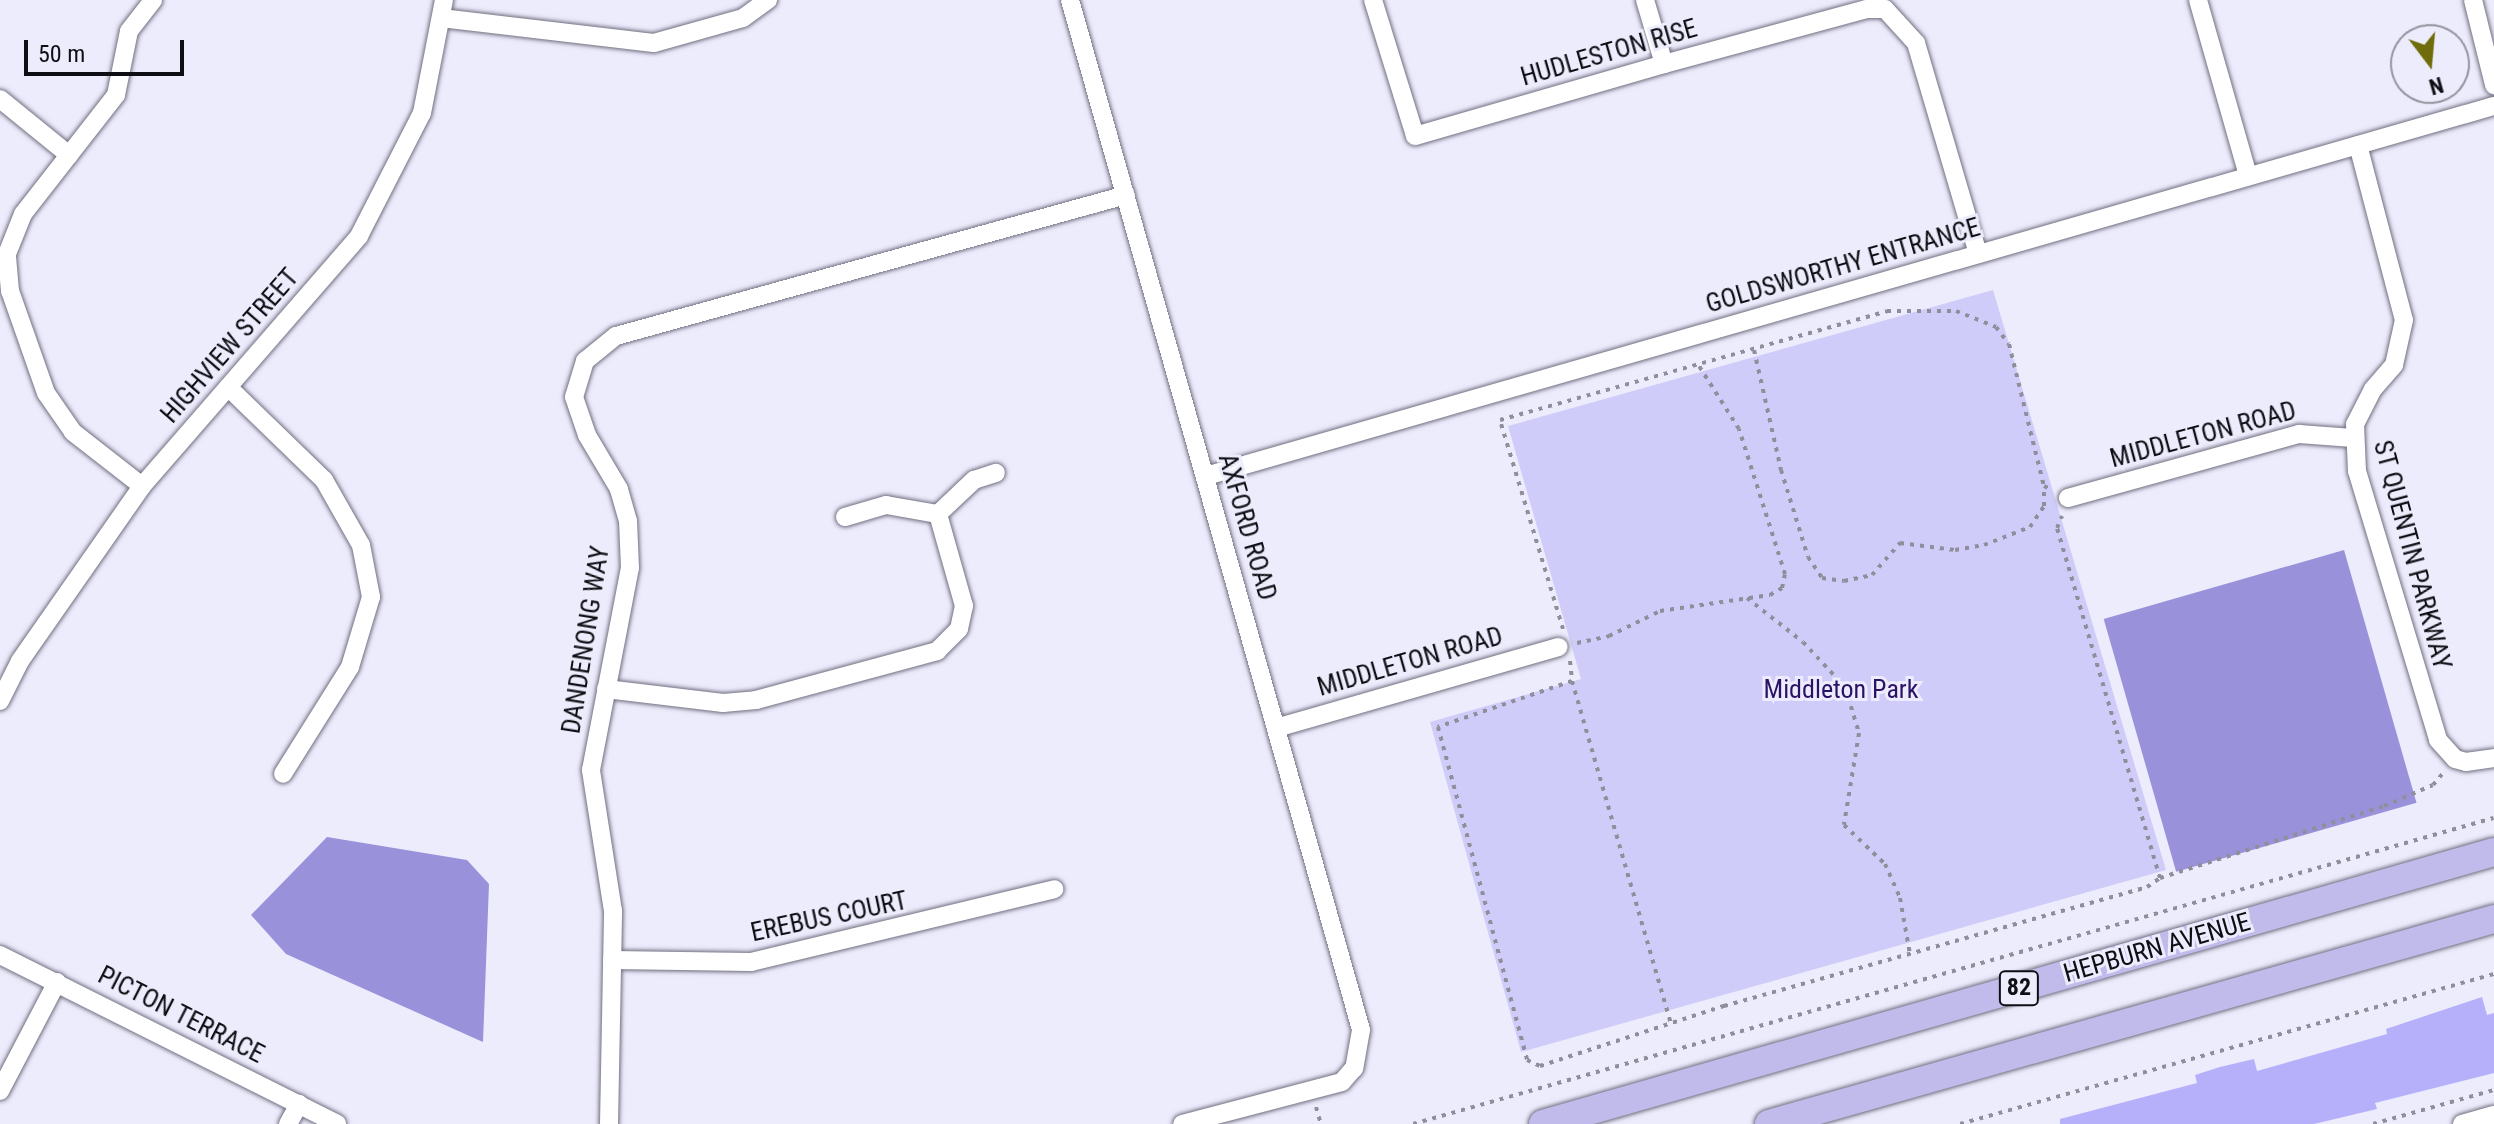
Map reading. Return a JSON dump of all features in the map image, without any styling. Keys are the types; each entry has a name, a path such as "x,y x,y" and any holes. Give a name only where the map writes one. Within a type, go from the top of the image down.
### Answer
{"main road":[{"name":"HEPBURN AVENUE","path":"1543,1124 2494,852"},
{"name":"82","path":"1769,1124 2494,919"}],"street":[{"path":"142,486 73,432 46,393 10,291 7,254 23,214 116,95 129,31 153,0"},
{"path":"443,9 654,43 743,18 768,0"},
{"name":"AXFORD ROAD","path":"1070,0 1361,1030 1354,1068 1326,1089 1182,1124"},
{"name":"HUDLESTON RISE","path":"1373,0 1415,136 1664,64 1887,5 1916,43 1978,254"},
{"path":"1645,0 1664,64"},
{"path":"2198,0 2248,176"},
{"path":"2473,0 2494,85"},
{"name":"HIGHVIEW STREET","path":"0,701 20,661 142,486 359,236 422,113 443,9"},
{"path":"0,99 69,155"},
{"name":"GOLDSWORTHY ENTRANCE","path":"1206,476 2494,106"},
{"name":"ST QUENTIN PARKWAY","path":"2358,145 2404,320 2398,356 2363,407 2353,438 2357,471 2433,727 2455,759"},
{"name":"DANDENONG WAY","path":"609,1124 611,873 591,770 630,568 628,521 619,489 587,435 574,397 585,361 616,336 1126,195"},
{"path":"228,387 324,480 361,545 371,597 350,667 283,774"},
{"name":"MIDDLETON ROAD","path":"2068,498 2299,434 2353,438"},
{"path":"938,514 974,480 996,473"},
{"path":"845,517 886,505 938,514"},
{"path":"606,689 723,703 756,700 937,651 959,629 964,606 938,514"},
{"name":"MIDDLETON ROAD","path":"1276,728 1563,646"},
{"path":"2455,759 2480,763 2494,758"},
{"name":"EREBUS COURT","path":"612,960 751,962 1054,889"},
{"name":"PICTON TERRACE","path":"0,955 337,1124"},
{"path":"0,1091 57,982"},
{"path":"288,1124 299,1104"},
{"path":"2462,1124 2494,1115"}],"path":[{"path":"1671,1023 1500,420 1887,311 1956,311 1996,327 2009,344 2044,486 2044,506 2030,527 1955,550 1900,543 1872,575 1844,581 1822,578 1808,557 1781,470 1754,350"},
{"path":"1563,646 1609,636 1660,611 1747,598 1782,588 1785,574 1739,429 1699,366"},
{"path":"2044,486 2068,498 2057,528 2160,878"},
{"path":"1747,598 1803,642 1845,687 1859,733 1844,825 1885,864 1900,898 1910,954"},
{"path":"1572,681 1438,727 1527,1060 1540,1066 1671,1023 2147,887 2160,878 2384,806 2433,785 2455,759"},
{"path":"1413,1124 2494,818"},
{"path":"1960,1124 2494,974"},
{"path":"2373,1124 2494,1090"}],"green space":[{"name":"Middleton Park","path":"1993,290 2166,870 1521,1052 1430,722 1581,679 1508,426"}],"shaded area":[{"path":"2344,550 2416,803 2176,872 2104,619"},
{"path":"327,837 467,860 489,884 483,1042 286,954 251,915"}],"building":[{"path":"2482,997 2487,1015 2494,1013 2494,1073 2375,1103 2377,1109 2314,1124 2060,1124 2060,1119 2197,1083 2195,1075 2220,1067 2254,1059 2257,1071 2387,1034 2386,1029"}]}
